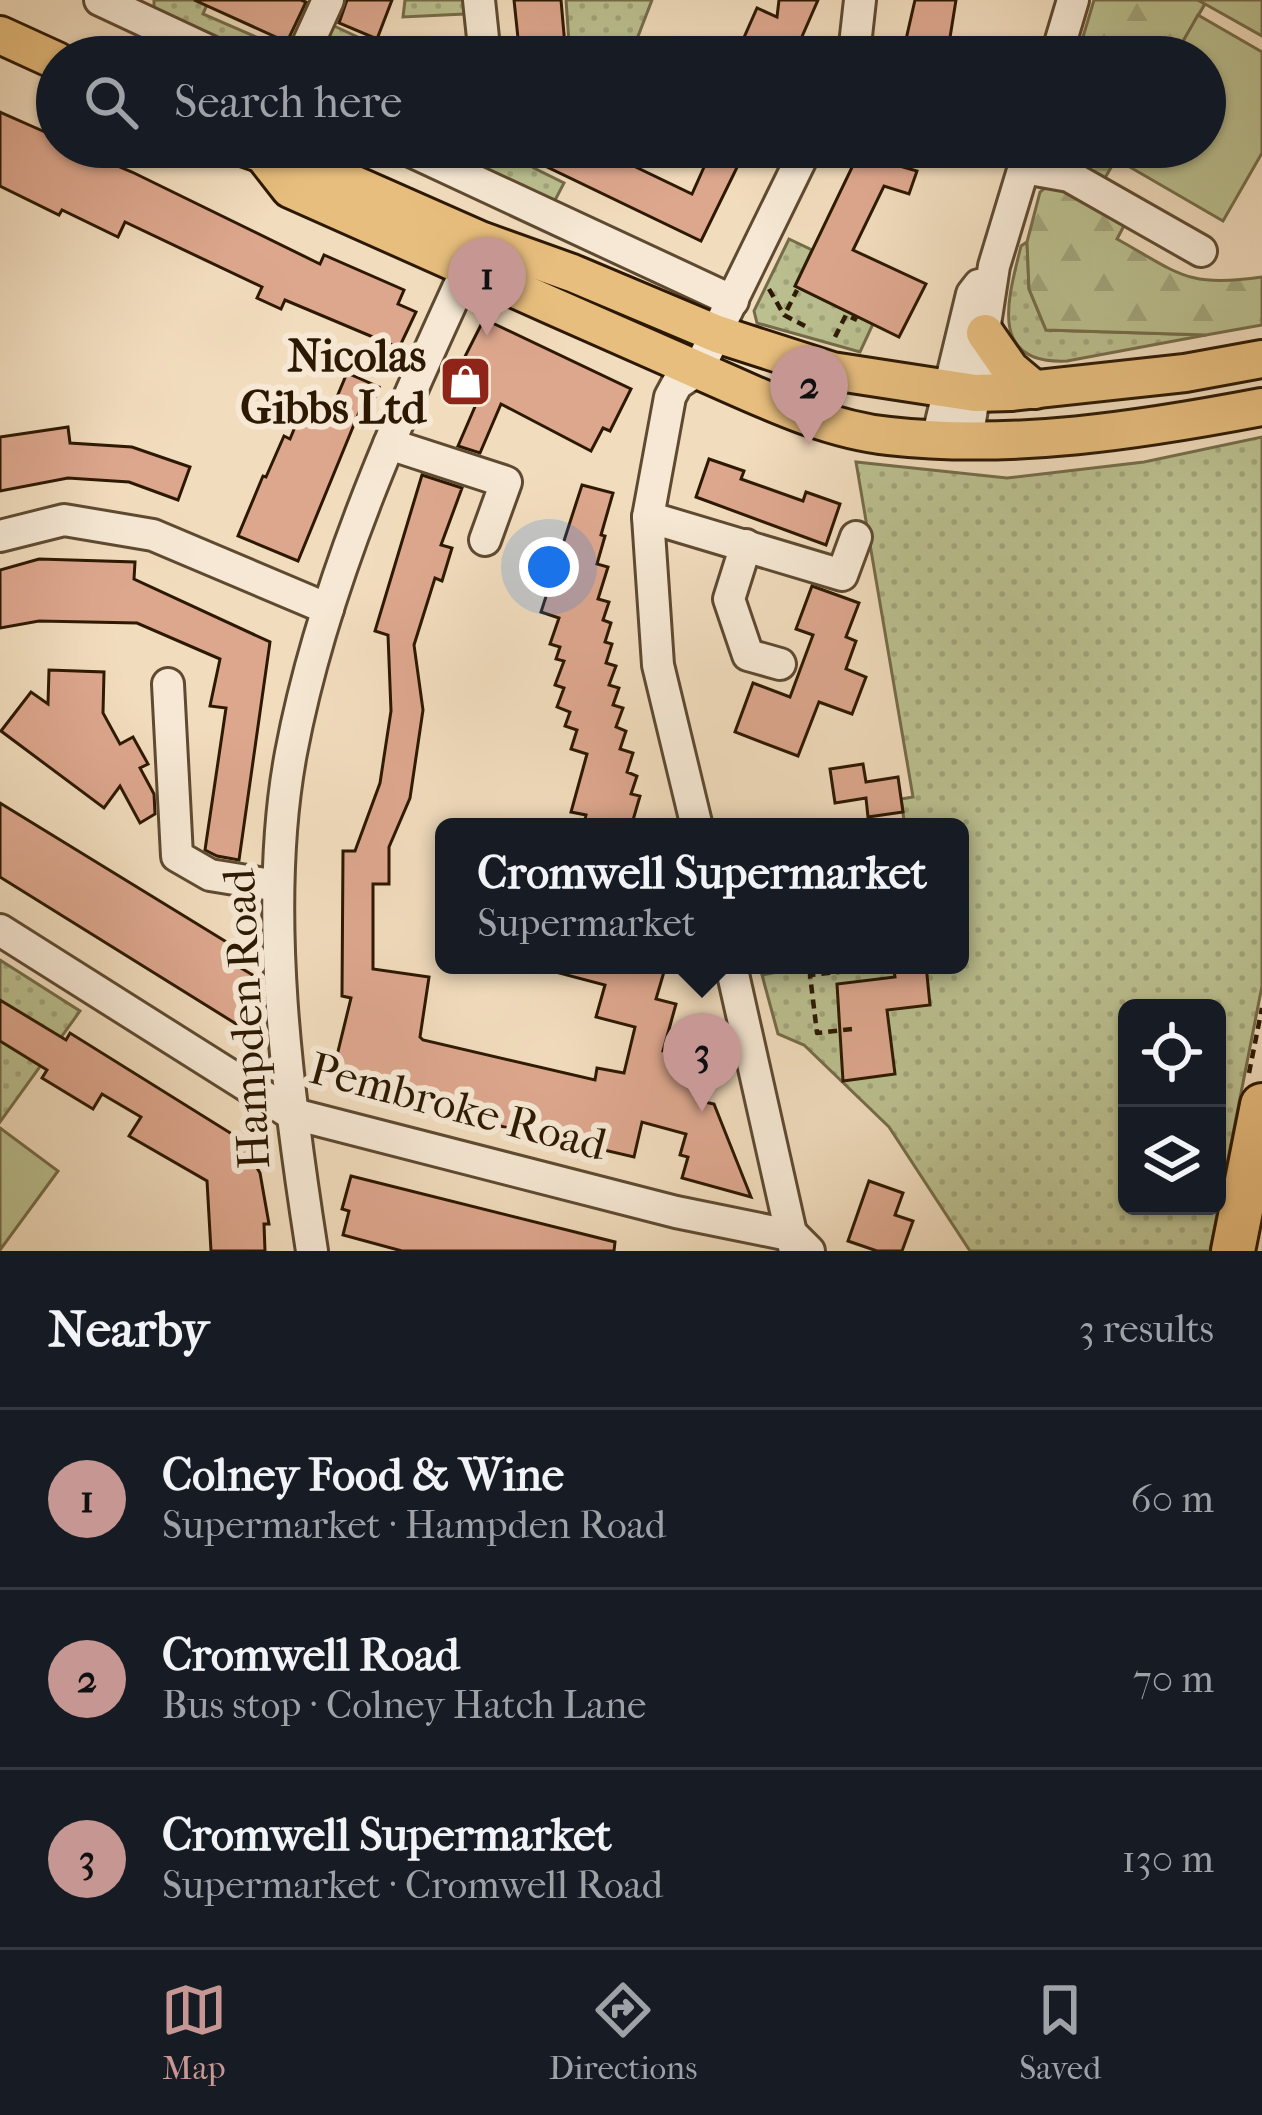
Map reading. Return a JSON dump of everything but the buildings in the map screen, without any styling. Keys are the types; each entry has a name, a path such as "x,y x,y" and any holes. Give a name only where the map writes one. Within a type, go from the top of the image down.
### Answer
{"highway":[{"path":"1233,1251 1262,1105"}],"main road":[{"path":"0,35 36,51"},
{"path":"270,168 290,189 474,254 572,273 725,317 832,371 962,391 1035,390 1185,374 1262,358"},
{"path":"474,254 582,322 775,404 856,430 952,440 1114,430 1262,407"},
{"path":"985,333 1010,369 1035,390"}],"street":[{"path":"100,0 132,6 185,36"},
{"path":"312,36 328,0"},
{"path":"479,0 482,36"},
{"path":"856,36 860,0"},
{"path":"1062,36 1073,0"},
{"path":"471,168 725,317"},
{"path":"695,818 658,665 648,518 670,397 677,384 698,370 797,168"},
{"path":"962,391 985,333 994,266 1025,168"},
{"path":"1052,168 1202,251"},
{"name":"Hampden Road","path":"312,1251 290,1113 278,886 291,755 328,609 389,444 474,254"},
{"path":"952,440 972,294 994,266"},
{"path":"389,444 506,482 485,540"},
{"path":"648,518 842,574 856,537"},
{"path":"0,536 64,520 153,535 328,609"},
{"path":"746,545 729,598 748,655 780,664"},
{"path":"168,684 177,856 210,875 278,886"},
{"name":"Pembroke Road","path":"0,931 290,1113 799,1246"},
{"path":"732,974 799,1246"}],"path":[{"path":"751,266 784,315"},
{"path":"784,315 797,290"},
{"path":"836,310 857,320"},
{"path":"784,315 817,332"},
{"path":"834,340 846,315"},
{"path":"815,974 810,975 817,1033 852,1029"}],"green space":[{"path":"154,0 209,0 203,14 254,36 213,36 154,9"},
{"path":"405,0 464,0 464,14 403,17"},
{"path":"566,0 652,0 638,36 569,36"},
{"path":"1094,0 1198,0 1205,4 1186,36 1083,36"},
{"path":"1198,0 1262,0 1262,36 1205,4"},
{"path":"1198,15 1262,52 1262,153 1223,221 1132,168 1226,168 1226,36 1186,36"},
{"path":"330,24 355,36 323,36"},
{"path":"468,168 534,168 564,183 552,206"},
{"path":"1068,168 1111,168 1102,183"},
{"path":"1066,186 1127,220 1117,239 1171,269 1217,281 1262,277 1262,325 1206,335 1046,330 1029,289 1027,242 1040,192"},
{"path":"789,239 812,250 795,286 873,324 860,352 757,323 754,311"},
{"path":"1027,242 1029,289 1046,330 1206,335 1067,361 1024,352 1014,340 1009,305 1021,246"},
{"path":"1262,437 1262,986 1226,1169 1226,999 1118,999 1118,1215 1217,1215 1210,1251 970,1251 889,1127 804,1045 778,1034 762,975 969,974 969,818 904,818 901,799 913,797 856,462 1007,478 1144,462"},
{"path":"0,960 80,1011 0,1122"},
{"path":"0,1128 58,1171 0,1250"}],"place":[{"name":"Colney Food & Wine","path":"487,336"},
{"name":"Nicolas Gibbs Ltd","path":"465,382"},
{"name":"Cromwell Road","path":"809,445"},
{"name":"Cromwell Supermarket","path":"702,1112"}]}
